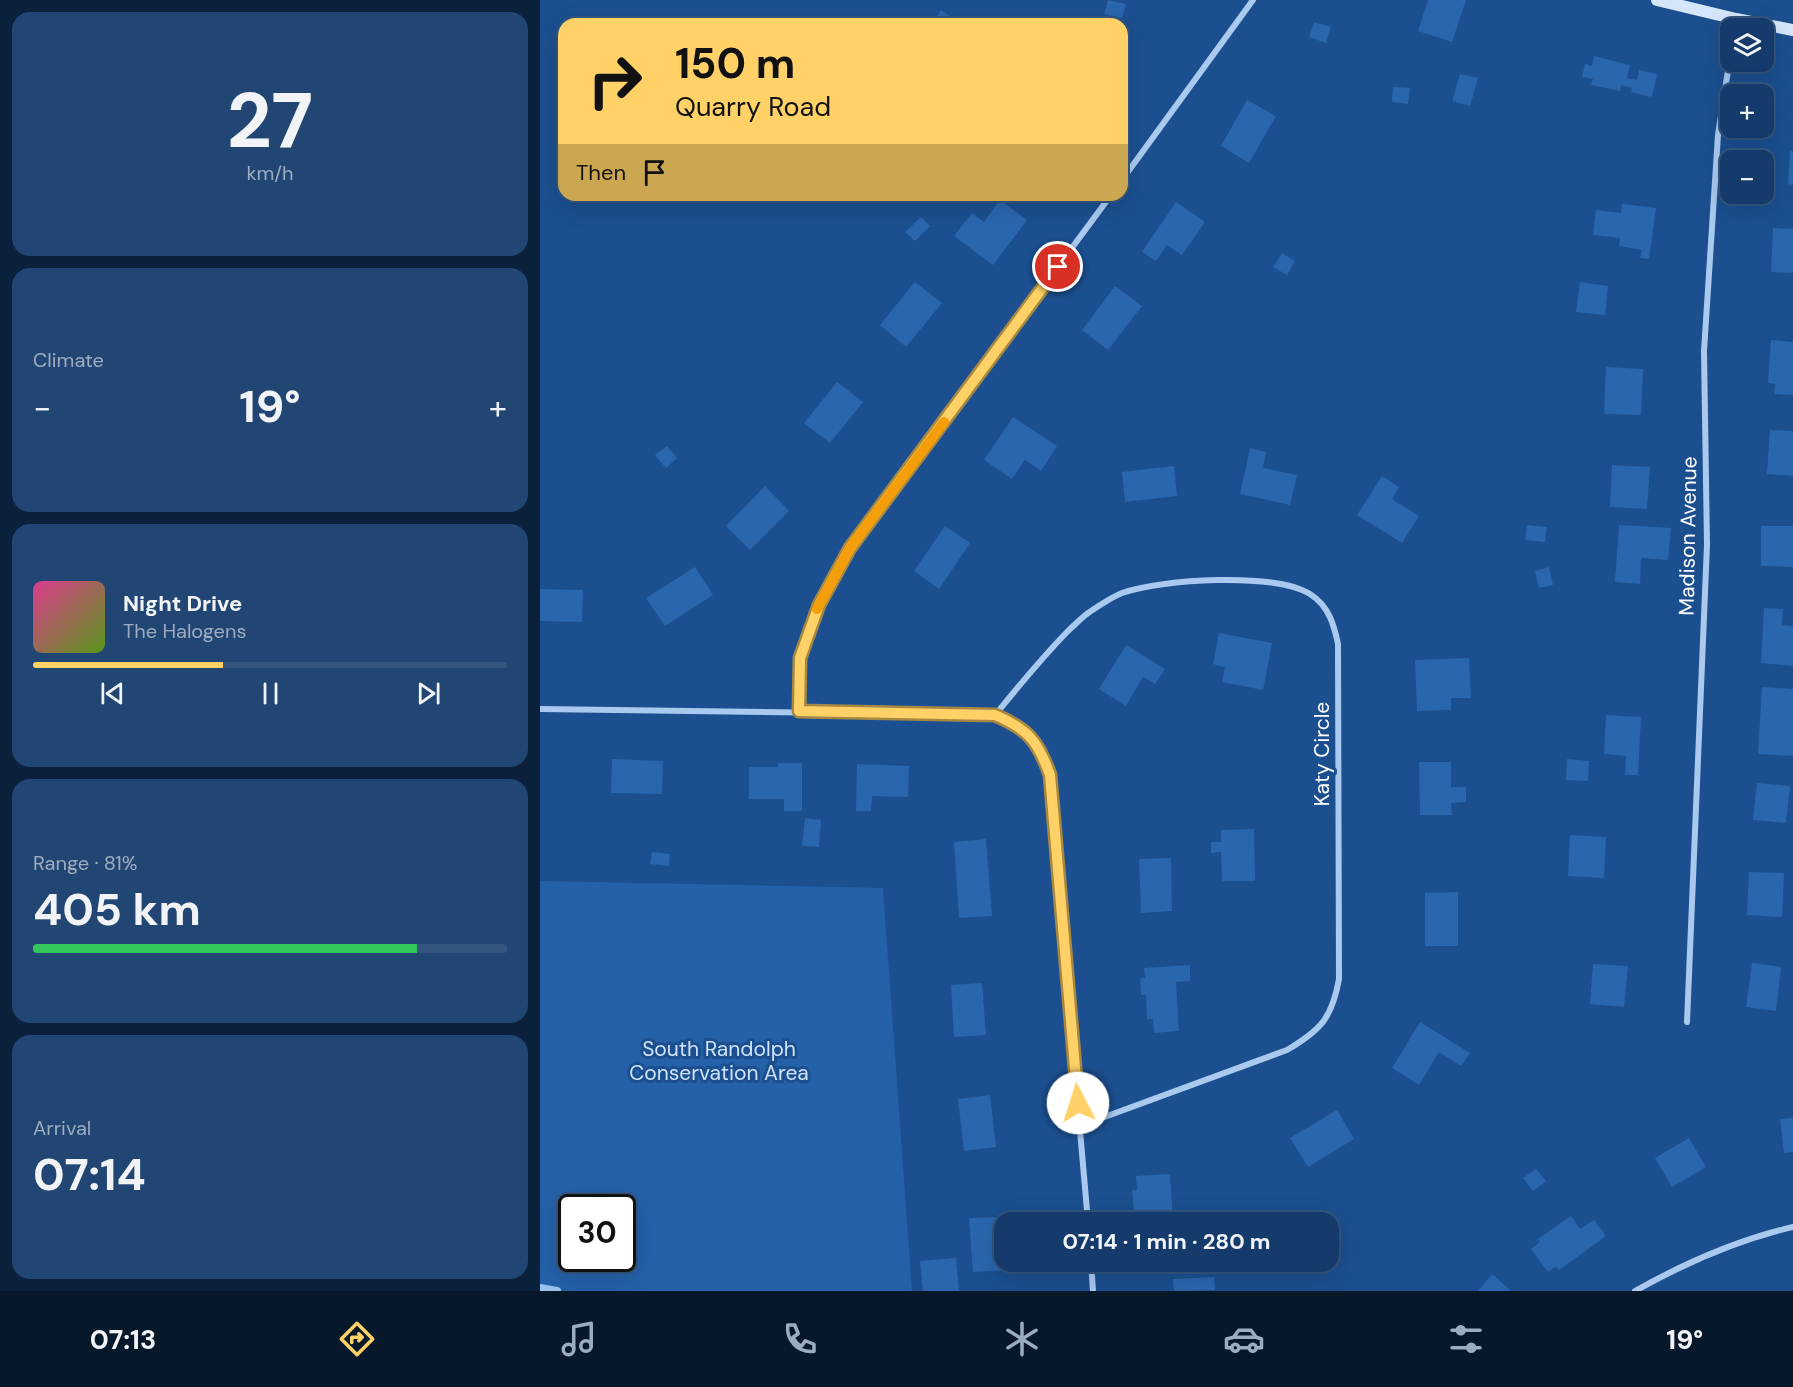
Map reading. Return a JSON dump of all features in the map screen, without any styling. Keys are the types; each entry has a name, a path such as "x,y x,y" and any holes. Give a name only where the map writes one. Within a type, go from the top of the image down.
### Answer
{"main road":[{"path":"1657,0 1720,19"},
{"path":"1774,28 1793,30"}],"street":[{"path":"1128,172 1253,0"},
{"name":"Madison Avenue","path":"1687,1022 1707,545 1704,351 1718,135 1728,72"},
{"path":"799,711 800,658 819,605 850,548 1107,201"},
{"name":"Katy Circle","path":"995,715 1058,641 1089,612 1122,593 1174,582 1257,580 1288,584 1311,594 1327,609 1335,626 1338,644 1339,967 1335,1002 1323,1022 1308,1037 1287,1050 1080,1126"},
{"path":"540,709 995,715 1015,723 1031,736 1042,753 1050,775 1087,1212"},
{"path":"1635,1291 1688,1263 1731,1245 1793,1227"},
{"path":"1092,1272 1093,1291"}],"green space":[{"name":"South Randolph Conservation Area","path":"540,881 883,888 912,1291 540,1291"}],"building":[{"path":"1108,0 1126,4 1122,18 1104,14"},
{"path":"1428,0 1466,0 1452,42 1418,31"},
{"path":"941,10 953,18 936,18"},
{"path":"1314,22 1331,27 1326,43 1309,37"},
{"path":"1594,56 1630,65 1627,78 1637,80 1639,70 1657,74 1652,97 1631,92 1632,88 1621,85 1620,91 1591,85 1593,79 1582,77 1585,64 1592,66"},
{"path":"1460,74 1478,78 1470,106 1452,101"},
{"path":"1393,87 1410,88 1408,104 1392,102"},
{"path":"1247,100 1276,116 1249,163 1221,146"},
{"path":"1790,151 1793,151 1793,185 1788,184"},
{"path":"999,201 1027,220 993,265 954,236 972,213 984,222"},
{"path":"1176,202 1205,222 1182,255 1167,245 1156,261 1142,252"},
{"path":"1622,204 1656,208 1649,259 1640,258 1642,250 1619,246 1620,238 1593,235 1596,210 1621,213"},
{"path":"921,217 930,226 915,241 905,232"},
{"path":"1773,228 1793,229 1793,273 1771,272"},
{"path":"1282,253 1295,261 1287,275 1273,267"},
{"path":"915,282 942,303 906,347 880,325"},
{"path":"1580,282 1608,286 1605,315 1576,312"},
{"path":"1115,286 1142,306 1108,350 1082,330"},
{"path":"1771,340 1793,342 1793,395 1774,394 1775,384 1768,383"},
{"path":"1606,367 1643,369 1641,415 1604,414"},
{"path":"837,382 863,402 830,443 804,423"},
{"path":"1013,417 1057,446 1041,471 1025,460 1012,479 984,460"},
{"path":"1770,430 1793,431 1793,476 1767,474"},
{"path":"667,446 677,458 666,468 655,455"},
{"path":"1250,448 1266,452 1263,468 1297,475 1290,505 1240,494"},
{"path":"1612,465 1650,467 1647,509 1610,507"},
{"path":"1174,466 1177,496 1125,502 1122,472"},
{"path":"1382,476 1399,487 1392,499 1419,516 1402,543 1357,515"},
{"path":"765,486 789,511 750,550 726,526"},
{"path":"1527,525 1547,527 1545,542 1525,540"},
{"path":"1619,525 1671,528 1668,560 1641,558 1640,584 1615,582"},
{"path":"945,526 970,543 939,589 914,571"},
{"path":"1761,526 1793,526 1793,567 1761,566"},
{"path":"695,567 713,595 665,626 646,598"},
{"path":"1549,567 1553,585 1539,588 1535,571"},
{"path":"540,589 583,590 582,622 540,621"},
{"path":"1764,608 1783,609 1782,625 1793,626 1793,666 1761,663"},
{"path":"1219,633 1272,643 1263,690 1222,682 1225,667 1213,664"},
{"path":"1126,645 1165,669 1155,684 1143,677 1126,706 1099,689"},
{"path":"1469,658 1471,698 1451,698 1451,710 1417,711 1415,660"},
{"path":"1762,687 1793,689 1793,756 1758,754"},
{"path":"1606,715 1641,717 1638,775 1625,775 1626,756 1604,754"},
{"path":"612,759 663,761 662,794 611,793"},
{"path":"1567,759 1589,761 1588,781 1566,780"},
{"path":"1419,762 1451,762 1451,787 1466,787 1466,802 1451,803 1452,815 1420,815"},
{"path":"778,763 802,763 802,811 784,811 784,799 749,799 749,767 778,767"},
{"path":"857,764 909,766 908,797 872,796 871,811 856,811"},
{"path":"1757,783 1790,786 1786,823 1753,820"},
{"path":"805,818 821,820 819,847 802,846"},
{"path":"1254,829 1255,881 1222,881 1221,852 1211,853 1211,842 1221,842 1221,830"},
{"path":"1570,835 1606,837 1604,878 1568,876"},
{"path":"986,839 992,916 959,918 954,842"},
{"path":"652,852 670,854 669,866 650,864"},
{"path":"1171,858 1172,911 1141,913 1139,859"},
{"path":"1749,872 1784,873 1782,917 1747,915"},
{"path":"1458,892 1458,946 1425,946 1425,893"},
{"path":"1752,963 1781,967 1776,1011 1746,1007"},
{"path":"1593,964 1628,966 1624,1007 1590,1004"},
{"path":"1190,965 1190,981 1176,982 1179,1031 1154,1033 1153,1019 1147,1019 1146,995 1141,995 1140,978 1145,978 1144,968"},
{"path":"982,983 986,1035 954,1037 951,985"},
{"path":"1420,1022 1470,1053 1461,1066 1439,1052 1419,1085 1392,1068"},
{"path":"990,1095 996,1147 964,1151 958,1099"},
{"path":"1337,1110 1354,1139 1308,1167 1290,1138"},
{"path":"1793,1118 1793,1152 1784,1153 1780,1119"},
{"path":"1689,1138 1706,1167 1672,1187 1655,1158"},
{"path":"1536,1169 1546,1181 1533,1191 1523,1178"},
{"path":"1170,1174 1172,1212 1134,1212 1132,1190 1137,1190 1136,1176"},
{"path":"1571,1216 1580,1229 1594,1220 1606,1236 1559,1270 1556,1266 1548,1272 1531,1249 1540,1242 1538,1239"},
{"path":"994,1217 994,1271 973,1272 969,1218"},
{"path":"956,1258 959,1291 923,1291 920,1261"},
{"path":"1492,1274 1511,1291 1478,1291"},
{"path":"1214,1277 1215,1290 1174,1291 1173,1279"}],"waterway":[{"path":"540,1288 557,1291"}],"slow traffic":[{"path":"817,609 850,548 944,422"}],"route":[{"path":"1058,267 850,548 819,605 800,658 799,711 995,715 1015,723 1031,736 1042,753 1050,775 1078,1103"}]}
